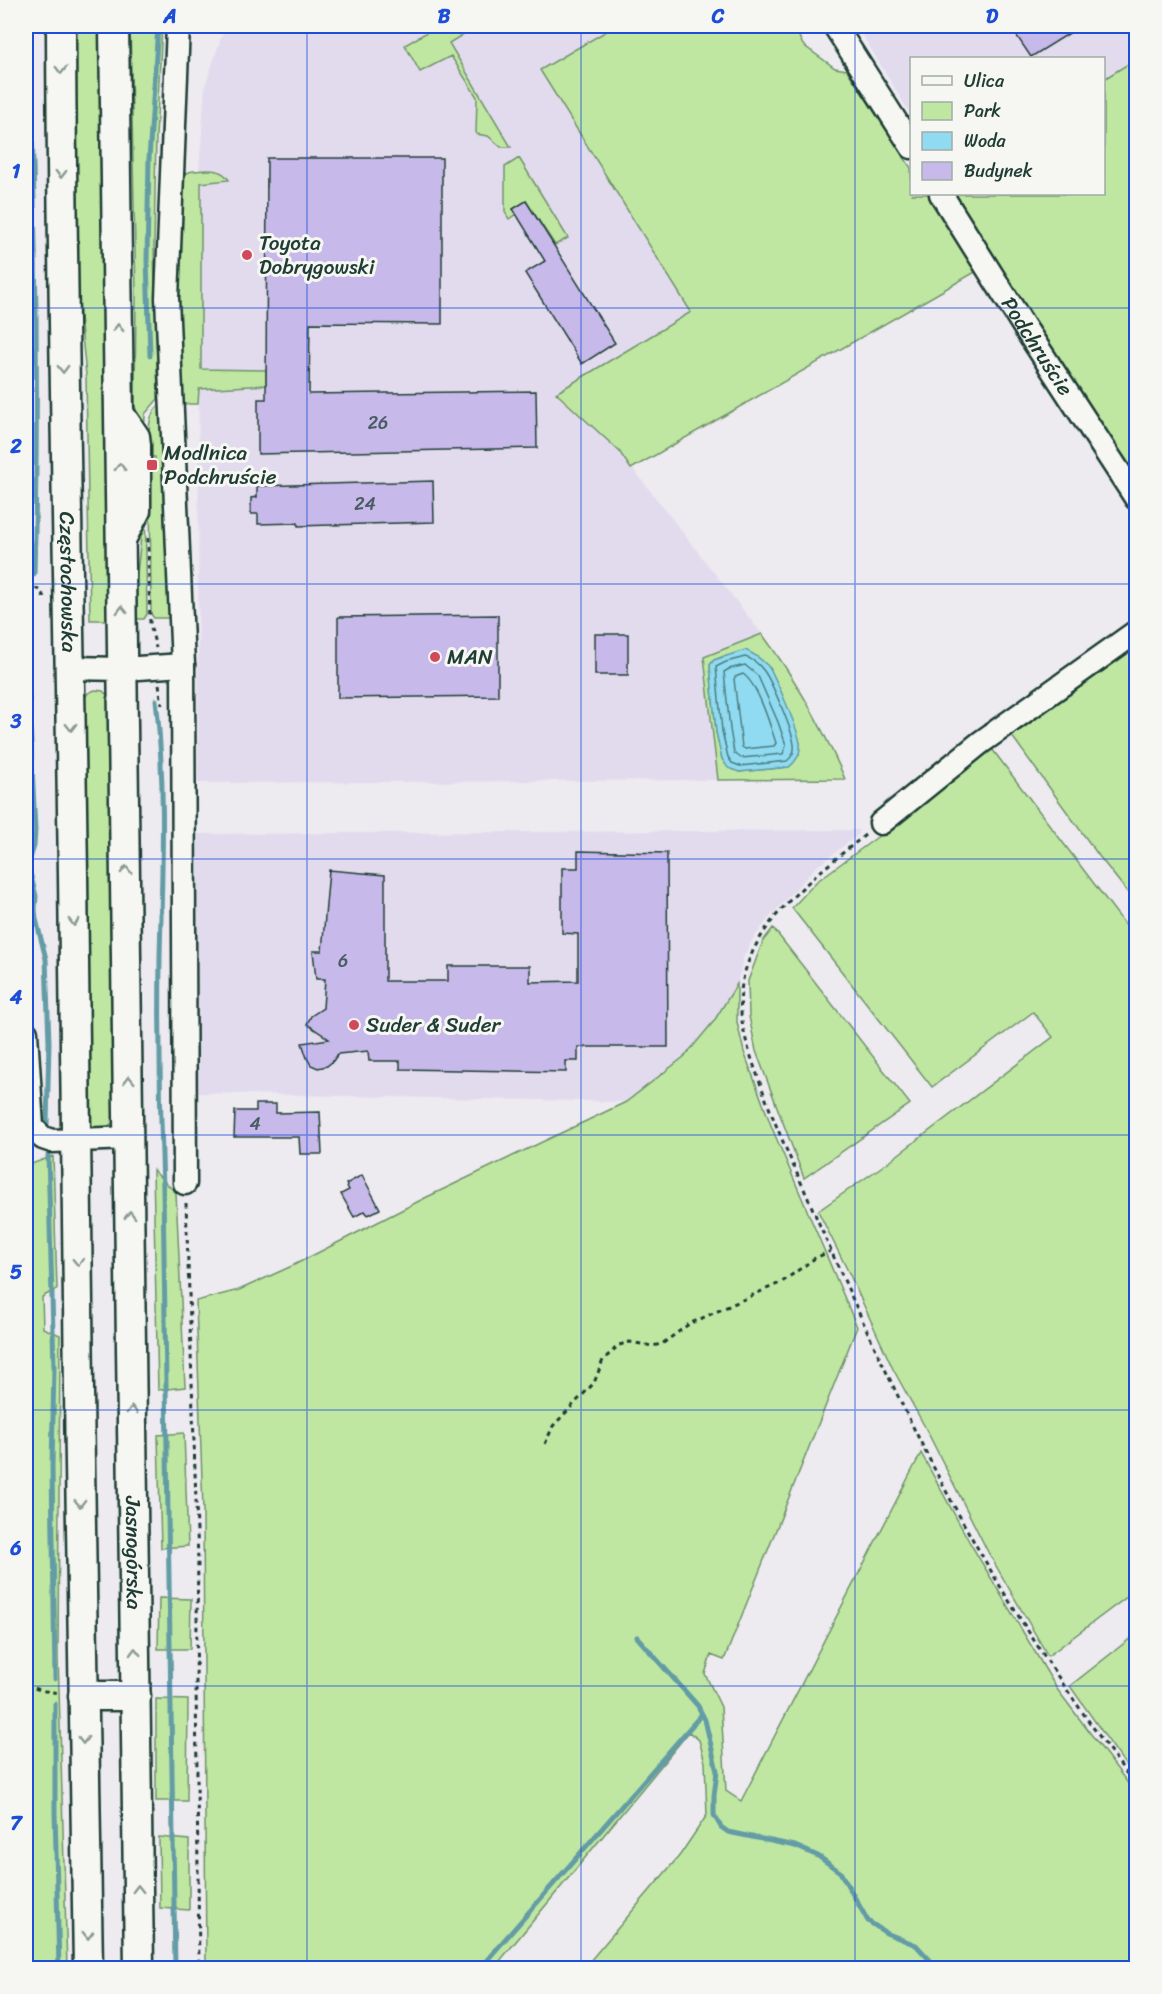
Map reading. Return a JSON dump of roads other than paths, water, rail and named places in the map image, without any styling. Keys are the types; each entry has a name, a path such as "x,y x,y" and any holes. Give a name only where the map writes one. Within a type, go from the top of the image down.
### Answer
{"main road":[{"name":"Częstochowska","path":"61,26 62,310 70,668 76,1140"},
{"path":"114,26 130,1138"},
{"name":"Jasnogórska","path":"130,1138 139,1968"},
{"path":"76,1140 88,1968"},
{"path":"83,1695 136,1696"}],"street":[{"path":"178,26 167,298 183,665 185,1183"},
{"path":"835,26 910,144"},
{"name":"Podchruście","path":"942,195 1025,328 1137,498"},
{"path":"881,823 980,743 1137,632"},
{"path":"70,668 123,669 183,665"},
{"path":"26,1033 32,1127 43,1138 52,1141 130,1138"}],"water":[{"path":"745,650 768,666 791,716 800,743 800,751 789,767 739,772 728,768 722,759 716,732 710,665 714,660"}],"waterway":[{"path":"28,26 36,300 34,574"},
{"path":"150,356 147,260 149,159 158,26"},
{"path":"31,602 27,657 35,830 34,846 28,865 36,896 36,919 46,959 49,1043 47,1124"},
{"path":"156,700 162,796 160,1073 175,1968"},
{"path":"48,1155 54,1367 52,1467 55,1679"},
{"path":"637,1637 698,1706 705,1720 717,1771 714,1815 721,1827 728,1832 795,1846 818,1856 840,1872 868,1921 886,1933 916,1945 937,1968"},
{"path":"55,1704 59,1968"},
{"path":"480,1968 702,1714"}],"place":[{"name":"Toyota Dobrygowski","path":"247,255"},
{"name":"Modlnica Podchruście","path":"152,465"},
{"name":"MAN","path":"435,657"},
{"name":"Suder & Suder","path":"354,1025"}]}
